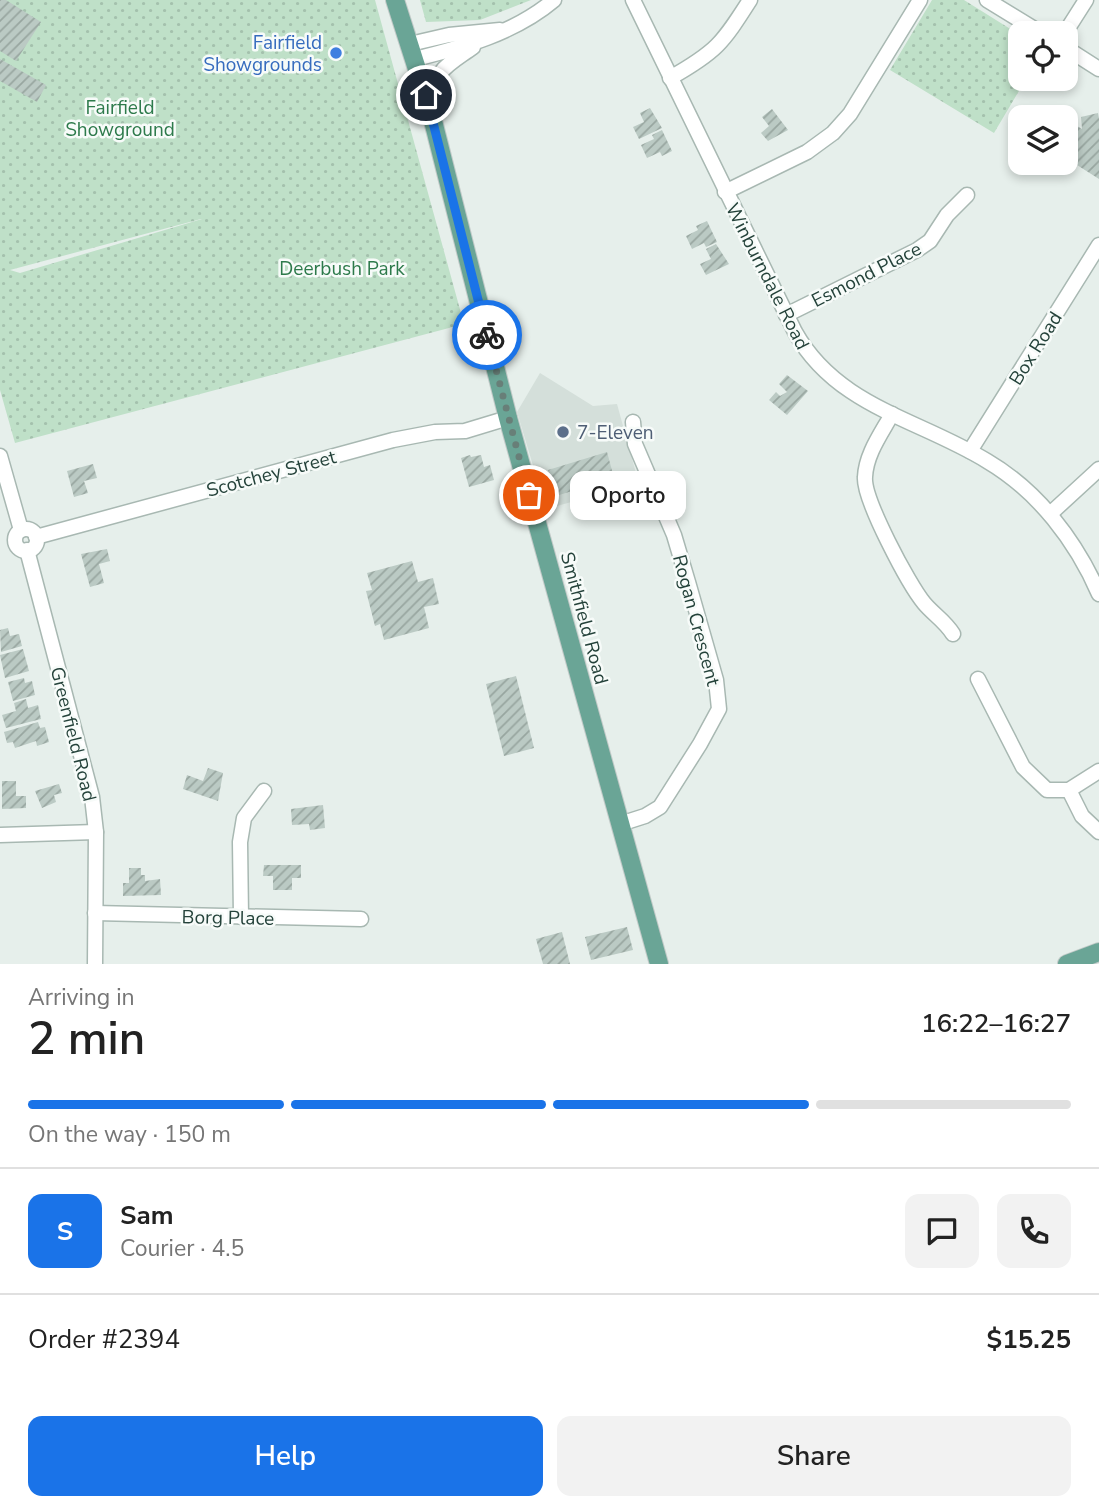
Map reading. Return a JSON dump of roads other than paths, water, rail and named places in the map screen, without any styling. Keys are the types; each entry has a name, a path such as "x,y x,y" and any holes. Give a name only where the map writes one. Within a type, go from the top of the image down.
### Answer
{"main road":[{"name":"Smithfield Road","path":"395,0 431,113 508,418 659,964"},
{"path":"1067,964 1099,952"}],"street":[{"path":"431,113 433,86 441,71 483,41 535,15 554,0"},
{"name":"Winburndale Road","path":"632,0 786,315 809,355 827,374 854,395 970,451 1002,470 1050,514 1081,559 1099,594"},
{"path":"670,78 704,59 720,45 750,0"},
{"path":"725,192 807,152 833,133 850,114 920,0"},
{"path":"987,0 1021,21"},
{"path":"1073,21 1086,0"},
{"path":"413,52 449,35 488,29 505,30"},
{"path":"413,52 483,41"},
{"path":"1078,56 1099,69"},
{"name":"Esmond Place","path":"786,315 924,246 947,215 967,195"},
{"name":"Box Road","path":"970,451 1099,245"},
{"path":"892,414 867,463 864,479 866,492 873,511 919,596 946,622 953,634"},
{"name":"Scotchey Street","path":"36,537 393,440 435,432 465,431 508,418"},
{"name":"Rogan Crescent","path":"620,824 645,816 660,807 719,709 716,680 685,570 674,535 635,444 633,422"},
{"path":"0,456 22,530"},
{"path":"1050,514 1099,469"},
{"path":"22,530 30,530 36,537 34,546 27,550 16,544 16,537 22,530"},
{"name":"Greenfield Road","path":"27,550 92,797 96,832 95,964"},
{"path":"978,679 1023,767 1047,790 1069,790 1099,771"},
{"path":"1069,790 1082,816 1099,832"},
{"path":"241,917 240,842 244,818 264,791"},
{"path":"0,835 96,832"},
{"name":"Borg Place","path":"94,913 361,919"}],"place":[{"name":"Fairfield Showgrounds","path":"336,53"},
{"name":"7-Eleven","path":"563,432"},
{"name":"Oporto","path":"529,495"}],"park label":[{"name":"Fairfield Showground","path":"120,118"},
{"name":"Deerbush Park","path":"342,268"}]}
